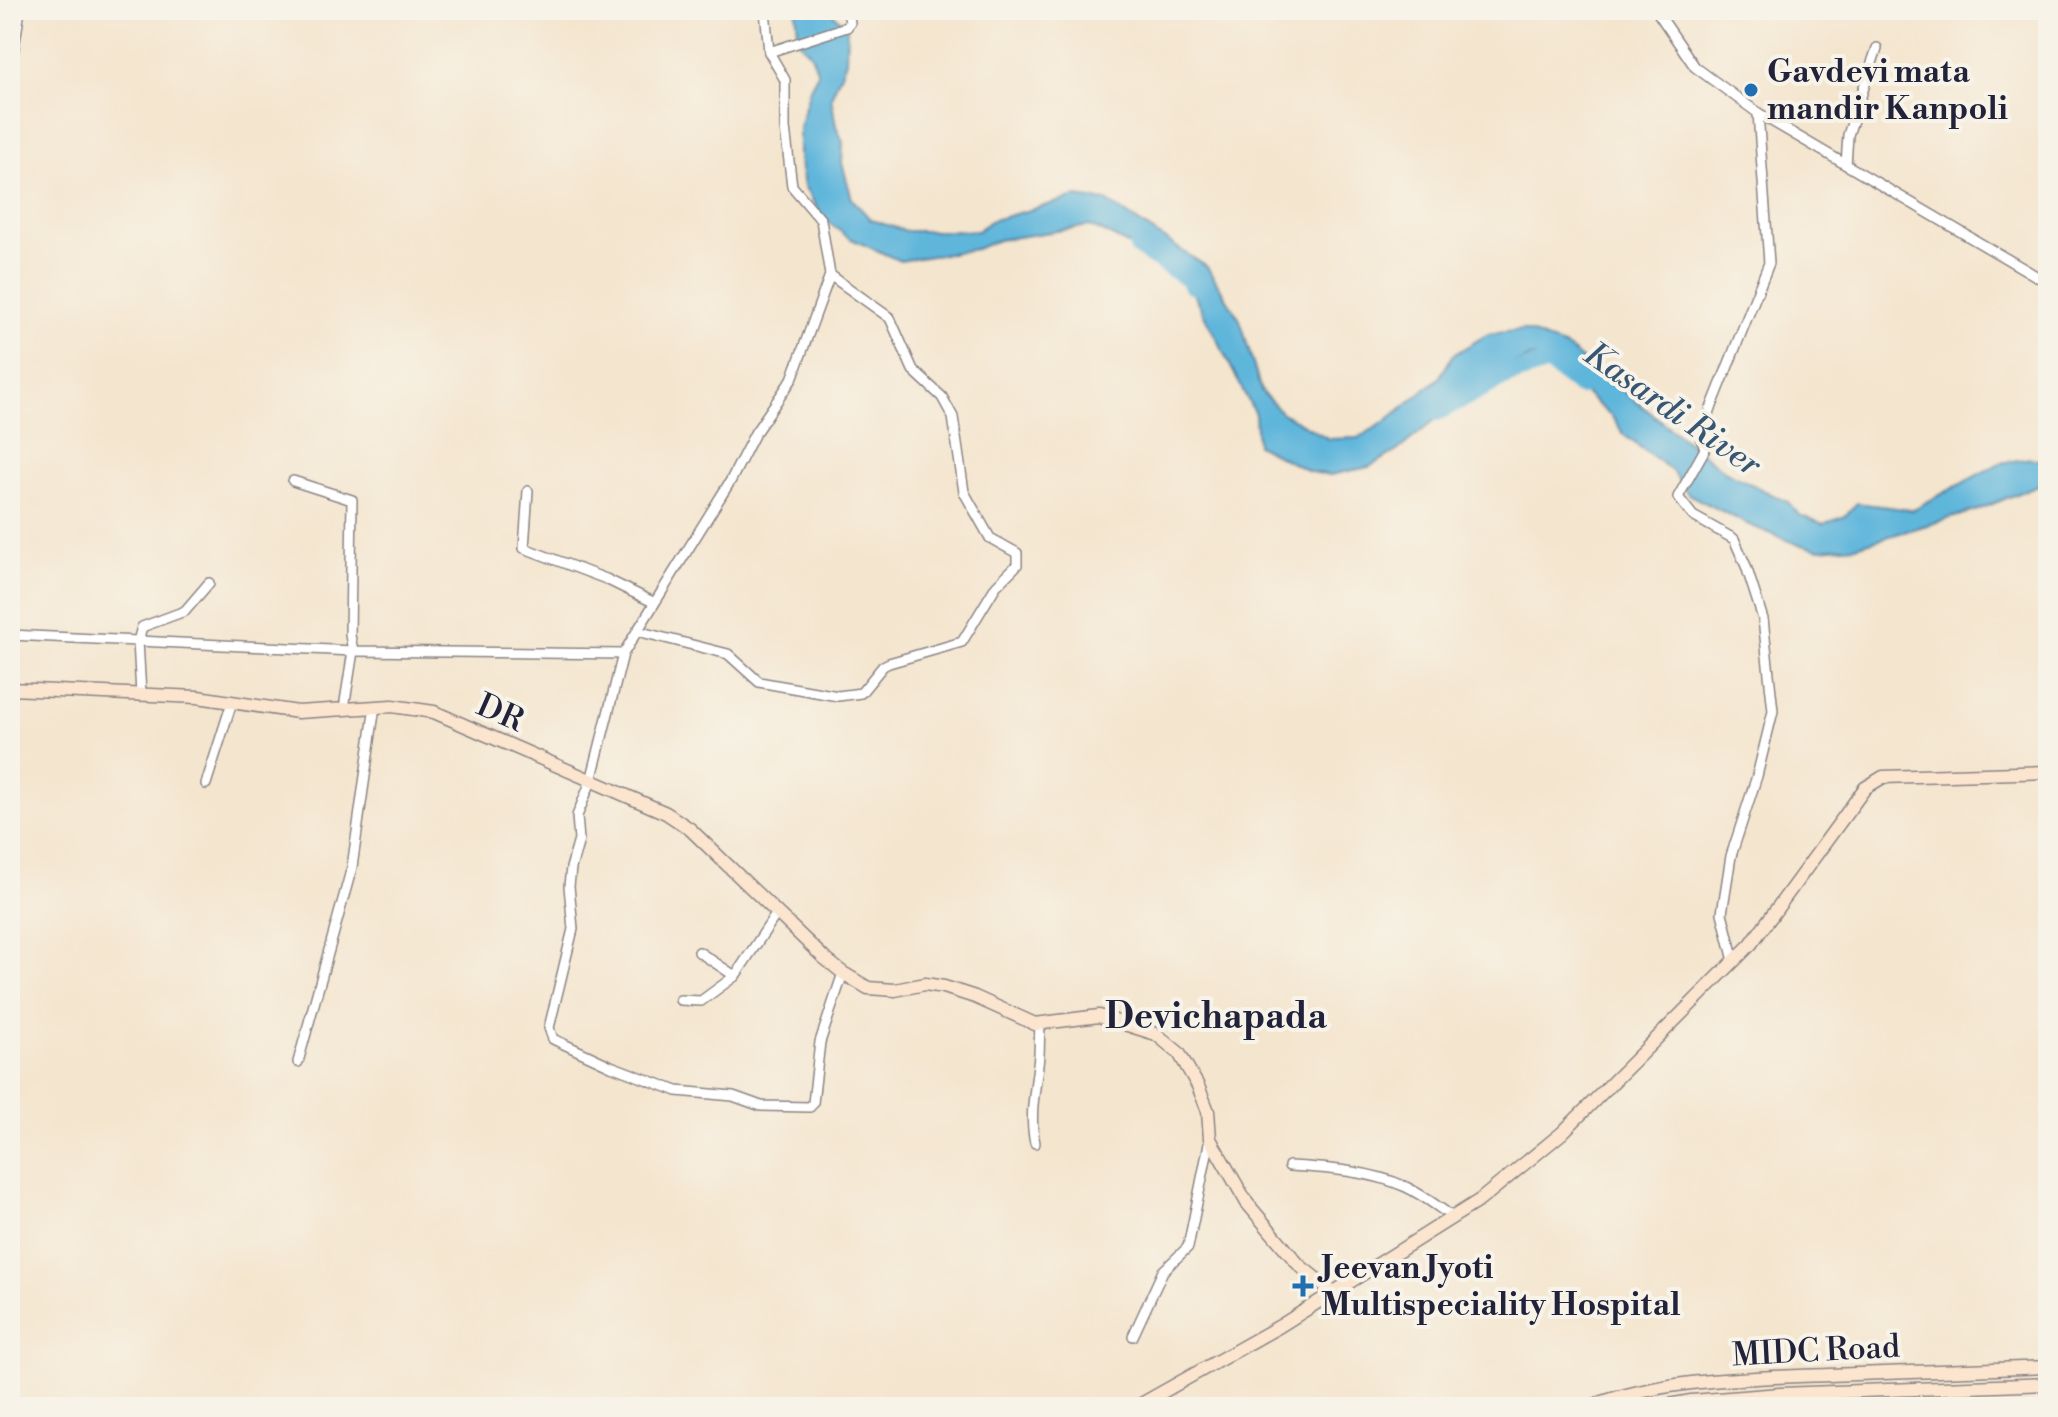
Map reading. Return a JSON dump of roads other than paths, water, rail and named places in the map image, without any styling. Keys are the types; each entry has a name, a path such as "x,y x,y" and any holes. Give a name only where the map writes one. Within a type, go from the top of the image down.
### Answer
{"main road":[{"name":"DR","path":"10,689 198,697 298,712 375,706 434,712 666,813 690,829 843,973 868,988 895,990 925,984 944,987 1040,1025"},
{"path":"1136,1407 1280,1326 1480,1200 1562,1133 1751,944 1865,788 1883,777 2048,772"},
{"path":"1040,1025 1099,1016 1156,1034 1179,1053 1208,1111 1210,1139 1247,1203 1299,1265 1334,1293"},
{"name":"MIDC Road","path":"1589,1407 1610,1399 1688,1384 1778,1377 2048,1367"},
{"name":"MIDC Road","path":"1658,1407 1691,1401 1780,1394 2048,1384"}],"street":[{"path":"10,73 20,10"},
{"path":"765,10 769,52 785,80 785,128 792,186 821,220 830,275 792,379 755,433 724,491 623,654 591,781 576,820 579,840 569,886 573,929 549,1028 553,1039 672,1090 733,1096 761,1106 810,1107 823,1030 843,973"},
{"path":"769,52 847,27 850,24 848,10"},
{"path":"1656,10 1695,67 1758,113 2048,283"},
{"path":"1846,165 1848,135 1877,48"},
{"path":"1734,961 1722,913 1726,885 1731,856 1757,776 1773,711 1763,619 1734,539 1693,516 1678,497 1705,449 1700,436 1769,263 1758,113"},
{"path":"637,631 728,654 753,678 767,684 838,696 854,695 864,690 883,666 962,642 996,586 1017,565 1017,553 990,538 964,492 949,406 913,370 890,318 830,275"},
{"path":"293,481 352,500 350,635 353,651 344,708"},
{"path":"528,491 524,548 606,579 653,602"},
{"path":"141,694 138,641 142,627 185,611 209,583"},
{"path":"10,635 353,651 623,654"},
{"path":"206,784 232,702"},
{"path":"298,1062 352,867 375,706"},
{"path":"680,1000 701,1001 735,976 777,913"},
{"path":"699,952 735,976"},
{"path":"1035,1143 1031,1125 1032,1096 1038,1065 1040,1025"},
{"path":"1133,1336 1163,1271 1188,1247 1210,1139"},
{"path":"1289,1166 1317,1167 1386,1180 1420,1194 1453,1217"}],"water":[{"path":"796,10 829,10 847,27 846,61 831,97 836,126 843,142 842,163 852,199 871,220 906,231 977,231 990,221 1076,197 1106,201 1207,267 1240,320 1261,391 1282,413 1329,439 1358,438 1385,422 1439,378 1453,355 1488,334 1524,330 1568,348 1726,472 1788,502 1799,515 1824,524 1845,516 1857,503 1912,510 2000,463 2031,458 2048,462 2048,481 1978,510 1856,546 1819,549 1797,544 1747,524 1688,494 1672,471 1624,435 1612,417 1566,377 1550,358 1530,357 1458,401 1397,451 1369,467 1330,475 1310,472 1257,445 1255,414 1194,295 1172,267 1089,226 998,240 976,249 900,261 849,238 823,218 804,186 799,158 799,129 810,88 818,73 811,54 799,42"}],"waterway":[{"name":"Kasardi River","path":"1138,247 1188,279 1192,285"},
{"name":"Kasardi River","path":"1437,412 1506,376 1548,362 1580,386"}],"place":[{"name":"Gavdevi mata mandir Kanpoli","path":"1751,90"},
{"name":"Jeevan Jyoti Multispeciality Hospital","path":"1303,1286"}],"district":[{"name":"Devichapada","path":"1216,1017"}]}
